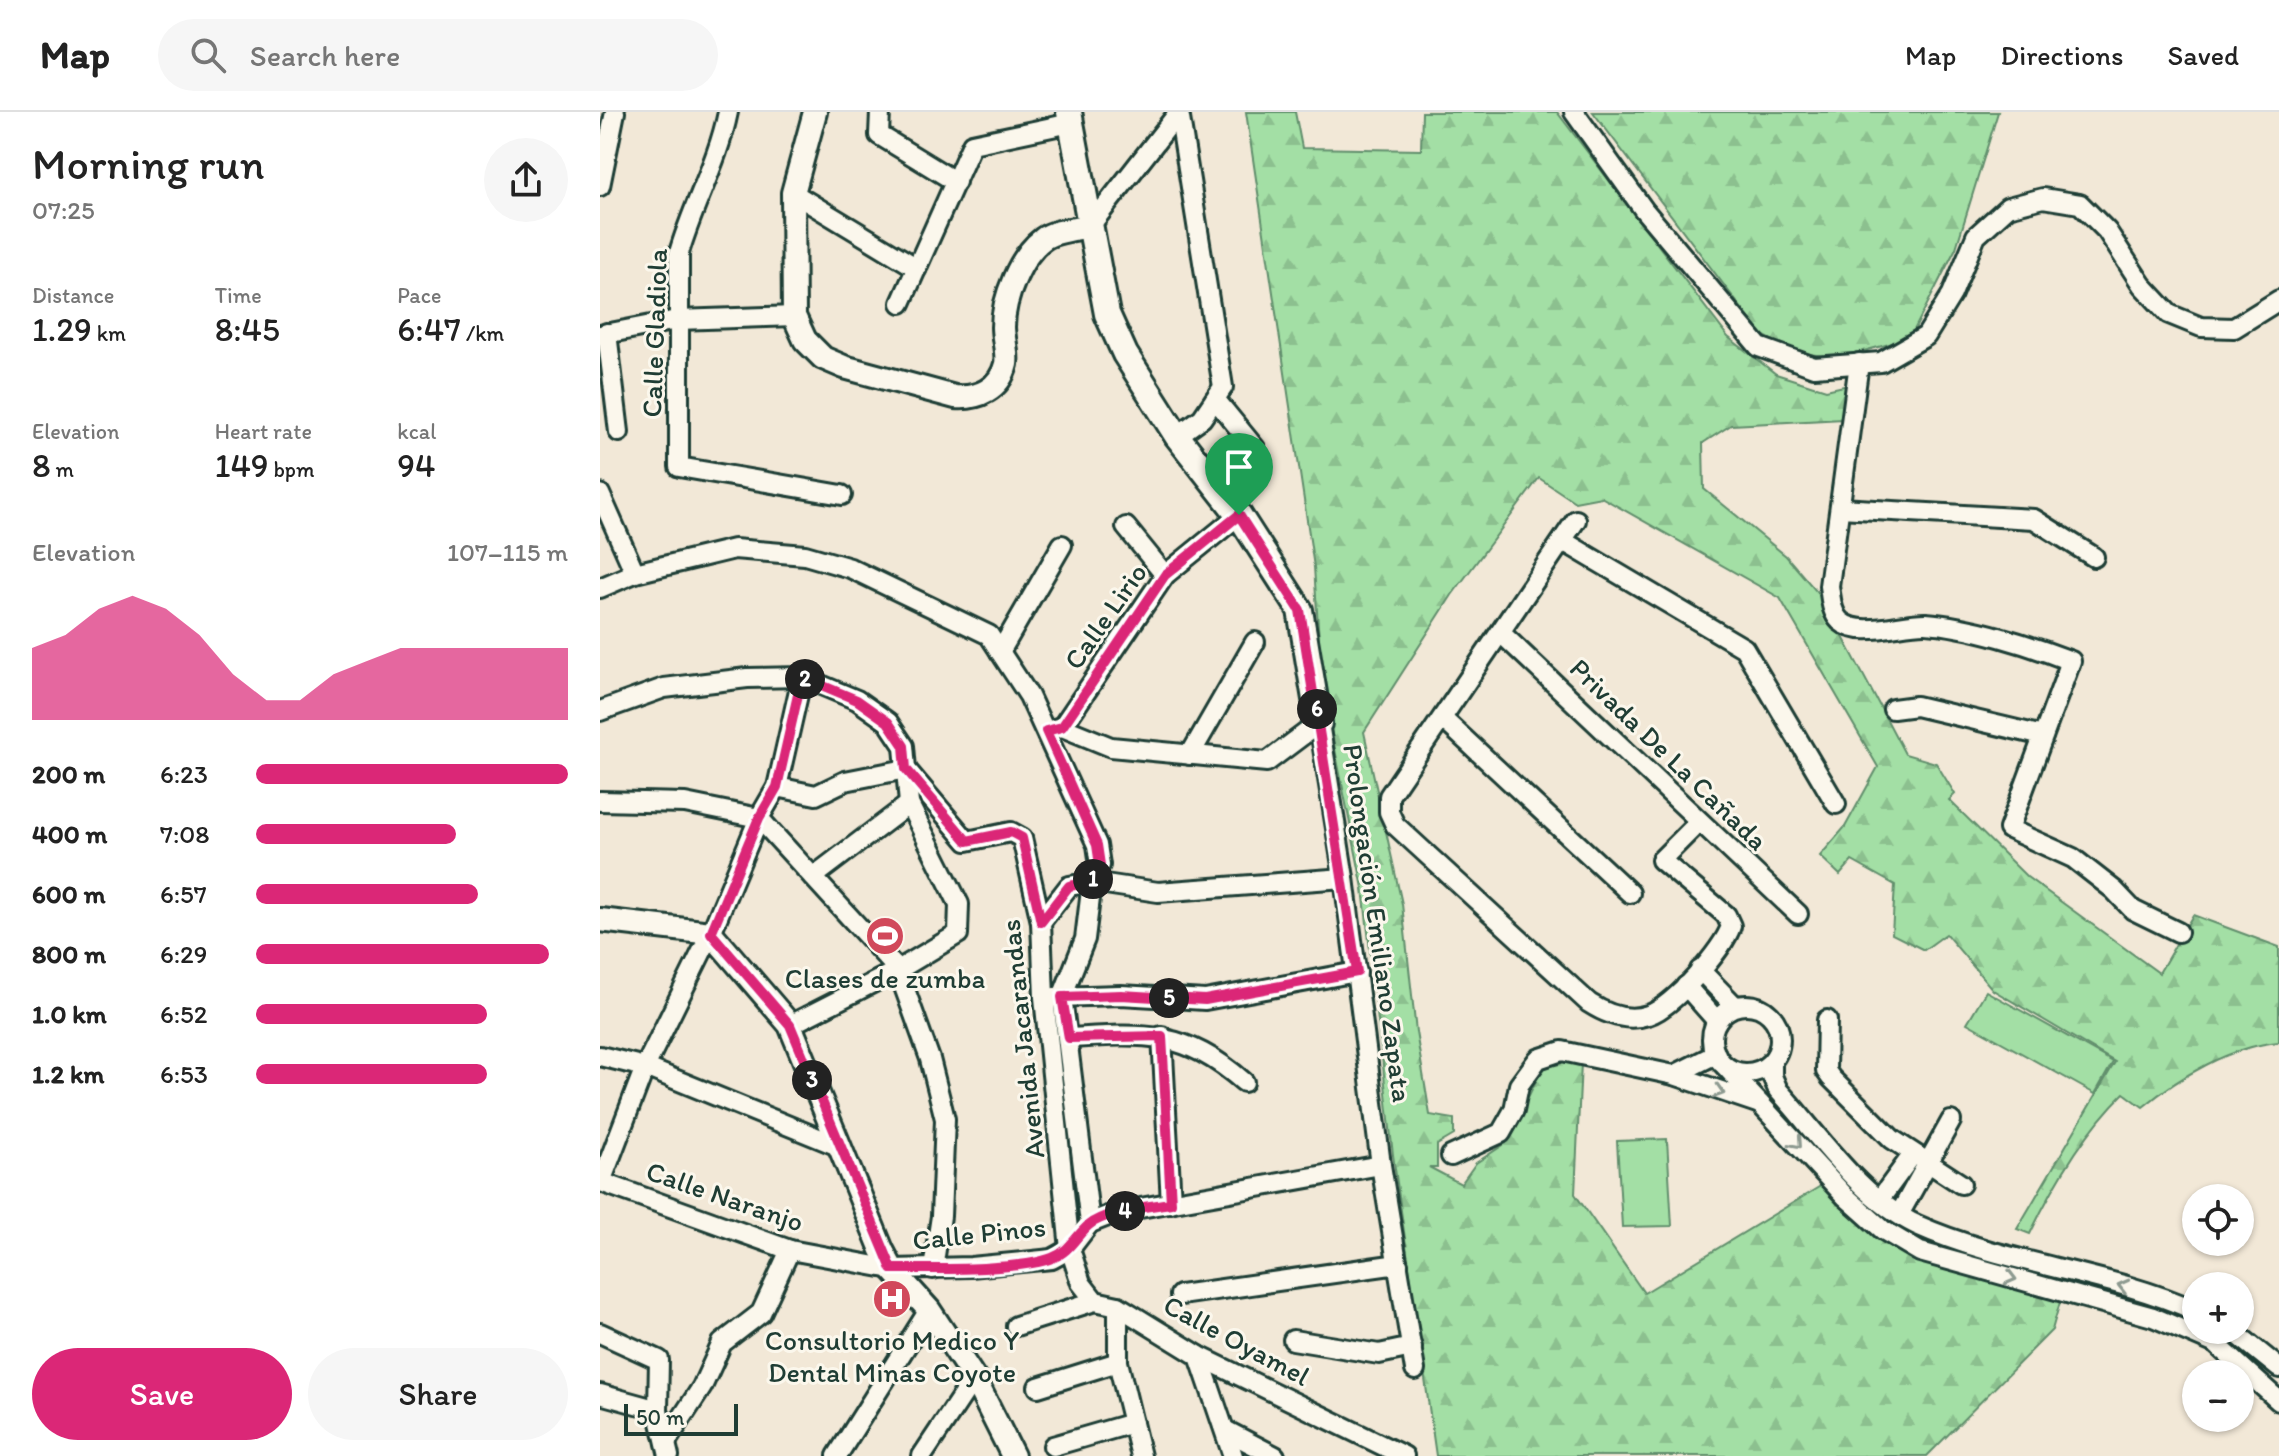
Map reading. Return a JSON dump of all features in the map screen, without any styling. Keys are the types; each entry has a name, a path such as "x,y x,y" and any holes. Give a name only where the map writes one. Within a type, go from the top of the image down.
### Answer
{"main road":[{"name":"Prolongación Emiliano Zapata","path":"1070,117 1107,314 1125,354 1177,436 1239,515 1300,610 1319,723"}],"street":[{"path":"600,186 605,139 615,112"},
{"name":"Calle Gladiola","path":"728,112 720,152 688,221 679,253 679,467 842,495"},
{"path":"815,112 793,193 794,316 805,340 823,358 844,367 955,397 972,398 987,393 1006,363 1003,326 1007,300 1025,261 1044,238 1090,226 1179,112"},
{"path":"880,112 879,135 956,182"},
{"path":"1177,436 1202,418 1223,387 1179,112"},
{"path":"1574,112 1644,210 1759,347 1814,367 1881,362 1926,336 1952,294 1976,236 2008,207 2043,198 2080,204 2107,231 2142,285 2169,314 2201,327 2234,328 2279,300"},
{"path":"901,303 972,144 1070,117"},
{"path":"793,193 917,268"},
{"path":"619,432 603,334 677,320 794,316"},
{"path":"1859,363 1829,586 1832,609 1841,622 1857,628 1925,623 2041,649 2071,661 2009,829 2073,858 2114,890 2133,910 2178,932"},
{"path":"1215,399 1255,448"},
{"path":"600,494 635,573"},
{"path":"1840,508 2034,519 2094,557"},
{"name":"Calle Lirio","path":"1054,729 1165,575 1239,515"},
{"path":"1576,520 1502,634 1389,796 1389,812 1395,825 1589,1003 1606,1014 1635,1018 1651,1015 1686,986 1727,940 1731,926 1726,915 1661,860 1699,822"},
{"path":"1126,527 1165,575"},
{"path":"1563,541 1744,648 1836,804"},
{"path":"1000,652 1062,545"},
{"name":"Avenida Jacarandas","path":"600,588 635,573 734,549 805,555 850,568 989,635 1054,729 1097,845 1100,865 1092,882 1085,939 1053,997"},
{"name":"Privada De La Cañada","path":"1502,634 1798,914"},
{"path":"1190,755 1255,642"},
{"path":"600,711 664,688 747,678 802,677 857,700 888,722 904,746 909,804 959,904 958,934 898,970 790,1025"},
{"name":"Calle Naranjo","path":"802,677 777,787 759,818 711,933 645,1067 601,1182 790,1250 892,1269"},
{"path":"1893,709 1916,706 2043,736"},
{"path":"1443,719 1630,893"},
{"path":"1054,729 1111,747 1267,762 1319,723"},
{"name":"Prolongación Emiliano Zapata","path":"1319,723 1344,878 1381,1165 1415,1370"},
{"path":"777,787 816,795 845,781 906,769"},
{"name":"Avenida Jacarandas","path":"906,769 967,841 1011,832 1022,838 1041,922 1053,997 1070,1249"},
{"path":"600,801 685,803 759,818 898,970 930,1059 945,1119 941,1216 933,1269"},
{"path":"813,877 909,804"},
{"path":"1041,922 1069,886 1092,882 1158,892 1344,878"},
{"path":"600,920 711,933 790,1025 892,1269 929,1310 974,1378 1011,1455"},
{"path":"1700,970 1735,1006"},
{"path":"1053,997 1121,995 1205,1000 1357,972"},
{"path":"1686,986 1717,1021"},
{"name":"Avenida Jacarandas","path":"1053,997 1069,1038 1090,1223"},
{"path":"2182,1305 2160,1295 2008,1255 1915,1224 1868,1190 1778,1090 1772,1076 1772,1062 1780,1042 1775,1020 1757,1006 1735,1006 1717,1021 1713,1032 1720,1060 1845,1196 1883,1230 1933,1256 2153,1317 2216,1344 2279,1401"},
{"path":"1827,1020 1826,1071 1892,1139 1961,1184"},
{"path":"1162,1036 1171,1203"},
{"path":"1069,1038 1162,1036 1214,1056 1244,1082"},
{"path":"1451,1156 1501,1133 1514,1110 1519,1085 1538,1059 1562,1051 1674,1075 1764,1105"},
{"path":"600,1056 645,1067 838,1146"},
{"path":"1720,1060 1733,1071 1752,1072 1772,1062"},
{"path":"1674,1075 1720,1060"},
{"path":"1880,1199 1920,1159 1951,1121"},
{"path":"1900,1213 1920,1159"},
{"path":"1016,1326 1095,1301 1081,1283 1070,1249 1090,1223 1118,1212 1381,1165"},
{"name":"Calle Pinos","path":"892,1269 1029,1262 1052,1259 1070,1249"},
{"path":"667,1449 702,1387 722,1343 765,1308 790,1250"},
{"path":"1180,1295 1398,1264"},
{"name":"Calle Oyamel","path":"1095,1301 1118,1306 1199,1356 1404,1456"},
{"path":"1118,1306 1118,1362 1141,1456"},
{"path":"837,1456 929,1310"},
{"path":"600,1333 659,1360 658,1410 667,1449"},
{"path":"1293,1340 1379,1354 1412,1347"},
{"path":"2249,1344 2279,1368"},
{"path":"1199,1356 1233,1456"},
{"path":"1038,1387 1118,1362"},
{"path":"922,1456 974,1378"},
{"path":"600,1394 658,1410"},
{"path":"1053,1446 1133,1423"},
{"path":"1225,1430 1275,1456"}],"green space":[{"path":"1246,112 1295,112 1302,148 1421,150 1422,112 1557,112 1728,337 1776,374 1826,390 1848,385 1843,419 1731,425 1703,443 1704,489 1786,556 1823,599 1905,754 1936,763 1955,794 1949,800 2027,877 2159,973 2193,915 2279,947 2279,1042 2224,1056 2173,1085 2143,1107 2124,1093 2096,1124 2071,1159 2030,1234 2017,1229 2115,1062 1993,990 1946,934 1924,950 1892,934 1895,885 1852,861 1840,875 1820,856 1845,827 1878,767 1780,598 1601,497 1575,502 1539,478 1452,595 1364,732 1402,904 1416,1032 1430,1115 1454,1119 1454,1135 1437,1145 1437,1167 1429,1167 1461,1184 1476,1163 1506,1143 1545,1062 1581,1062 1575,1194 1644,1293 1824,1184 1894,1248 2060,1302 2052,1330 1927,1456 1436,1456 1393,1155 1363,888 1322,685 1314,567"},
{"path":"1593,112 1998,112 1956,248 1910,338 1834,356 1800,352 1761,334"},
{"path":"1986,991 2113,1062 2095,1094 1967,1023"},
{"path":"1667,1139 1672,1226 1622,1227 1617,1141"}],"place":[{"name":"Clases de zumba","path":"885,936"},
{"name":"Consultorio Medico Y Dental Minas Coyote","path":"892,1299"}],"route":[{"path":"1239,515 1300,610 1357,972 1205,1000 1121,995 1062,997 1069,1038 1162,1036 1171,1203 1118,1212 1090,1223 1070,1249 1052,1259 971,1267 892,1269 790,1025 711,933 759,818 777,787 802,677 857,700 888,722 904,746 906,769 947,813 967,841 1011,832 1022,838 1041,922 1069,886 1092,882 1100,865 1097,845 1046,731 1062,727 1165,575 1239,515"}]}
